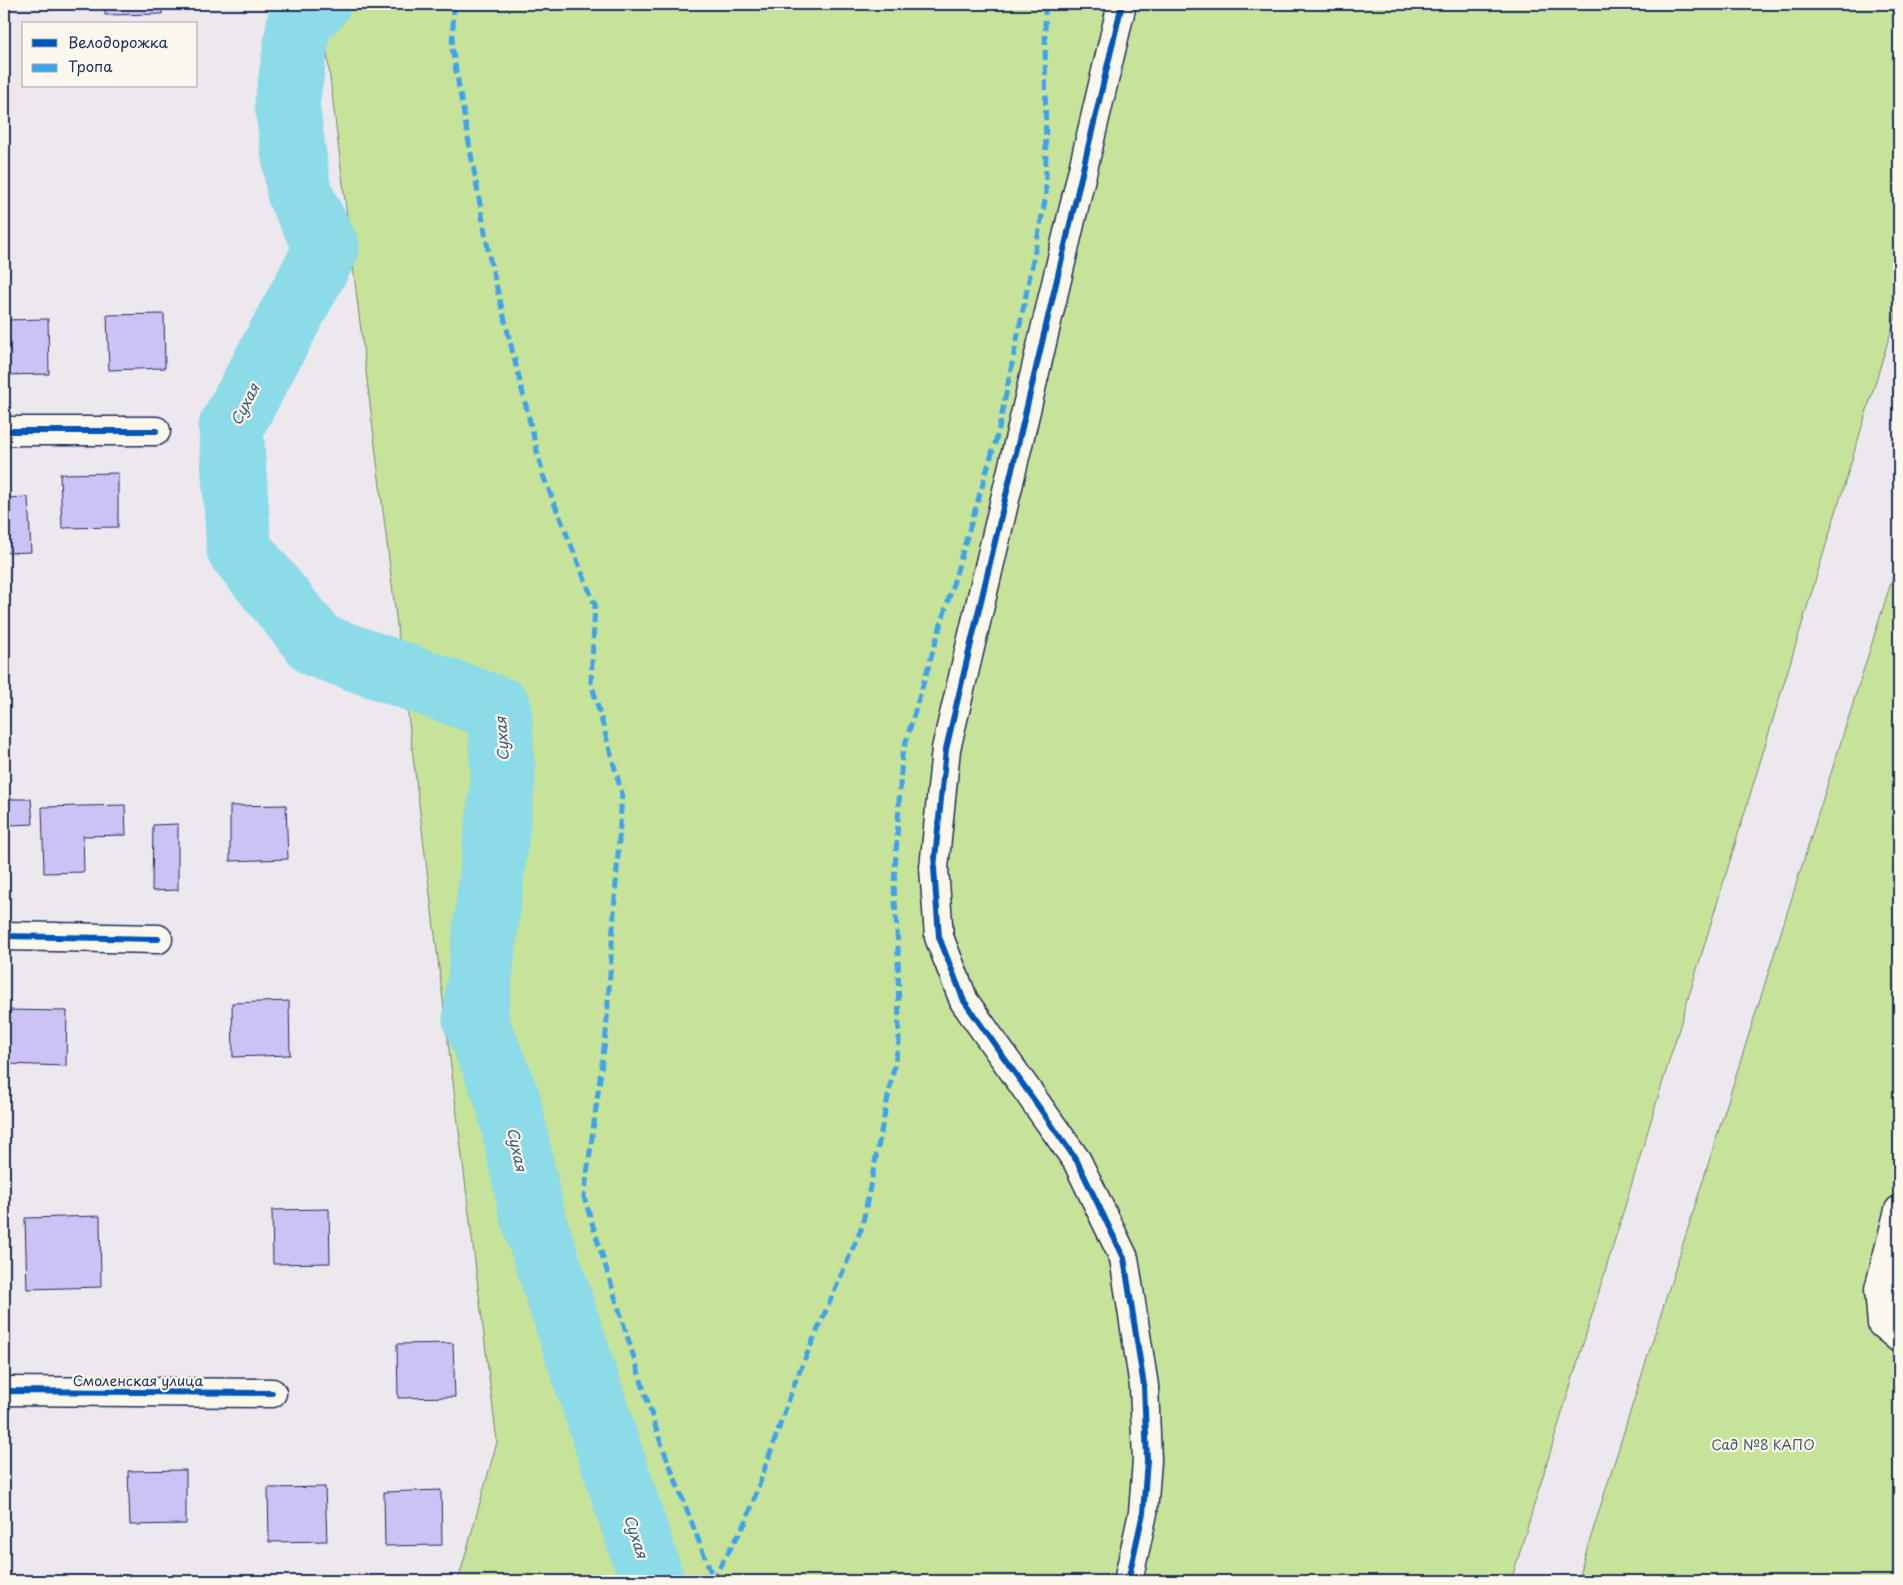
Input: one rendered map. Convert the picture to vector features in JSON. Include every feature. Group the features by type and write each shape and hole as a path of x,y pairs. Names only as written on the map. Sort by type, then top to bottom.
{"street":[{"path":"1122,4 946,749 934,868 939,937 964,1001 1077,1161 1124,1258 1144,1386 1147,1460 1143,1513 1128,1581"},
{"path":"4,431 156,431"},
{"path":"4,936 158,939"},
{"path":"1899,1210 1879,1289 1882,1324 1899,1338"},
{"name":"Смоленская улица","path":"4,1391 272,1393"}],"green space":[{"path":"321,4 1899,4 1899,305 1511,1581 458,1581 497,1442"},
{"name":"Сад №8 КАПО","path":"1899,557 1899,1581 1577,1581"}],"building":[{"path":"105,4 162,4 162,14 105,15"},
{"path":"164,314 165,368 109,370 107,315"},
{"path":"48,319 49,374 4,375 4,320"},
{"path":"118,473 118,527 62,528 60,474"},
{"path":"28,497 31,552 4,553 4,498"},
{"path":"9,799 31,799 33,824 10,825"},
{"path":"125,805 126,835 83,836 84,872 44,873 42,807"},
{"path":"286,805 288,859 230,861 230,806"},
{"path":"178,824 178,890 152,891 153,825"},
{"path":"289,1001 290,1055 233,1057 232,1003"},
{"path":"4,1010 67,1011 66,1066 4,1064"},
{"path":"329,1209 330,1263 273,1264 272,1210"},
{"path":"100,1216 101,1287 27,1289 25,1218"},
{"path":"4,1218 7,1218 5,1288 4,1288"},
{"path":"453,1343 455,1397 398,1398 397,1344"},
{"path":"186,1470 186,1524 130,1525 128,1471"},
{"path":"325,1487 327,1541 269,1542 268,1488"},
{"path":"441,1490 442,1545 385,1546 384,1492"}],"waterway":[{"name":"Сухая","path":"318,4 300,18 287,104 299,193 327,248 231,427 239,549 317,645 499,709 503,778 475,1019 508,1100 532,1215 652,1581"}],"marked path":[{"path":"454,4 452,48 490,260 543,475 595,605 591,682 622,794 606,1033 584,1197 658,1435 713,1578"},
{"path":"713,1581 746,1522 795,1382 862,1227 899,1042 898,947 894,886 902,755 998,433 1046,196 1045,4"}],"cycle path":[{"path":"1122,4 946,749 934,868 939,937 964,1001 1077,1161 1124,1258 1144,1386 1147,1460 1143,1513 1128,1581"},
{"path":"4,431 156,431"},
{"path":"4,936 158,939"},
{"path":"4,1391 272,1393"}]}
